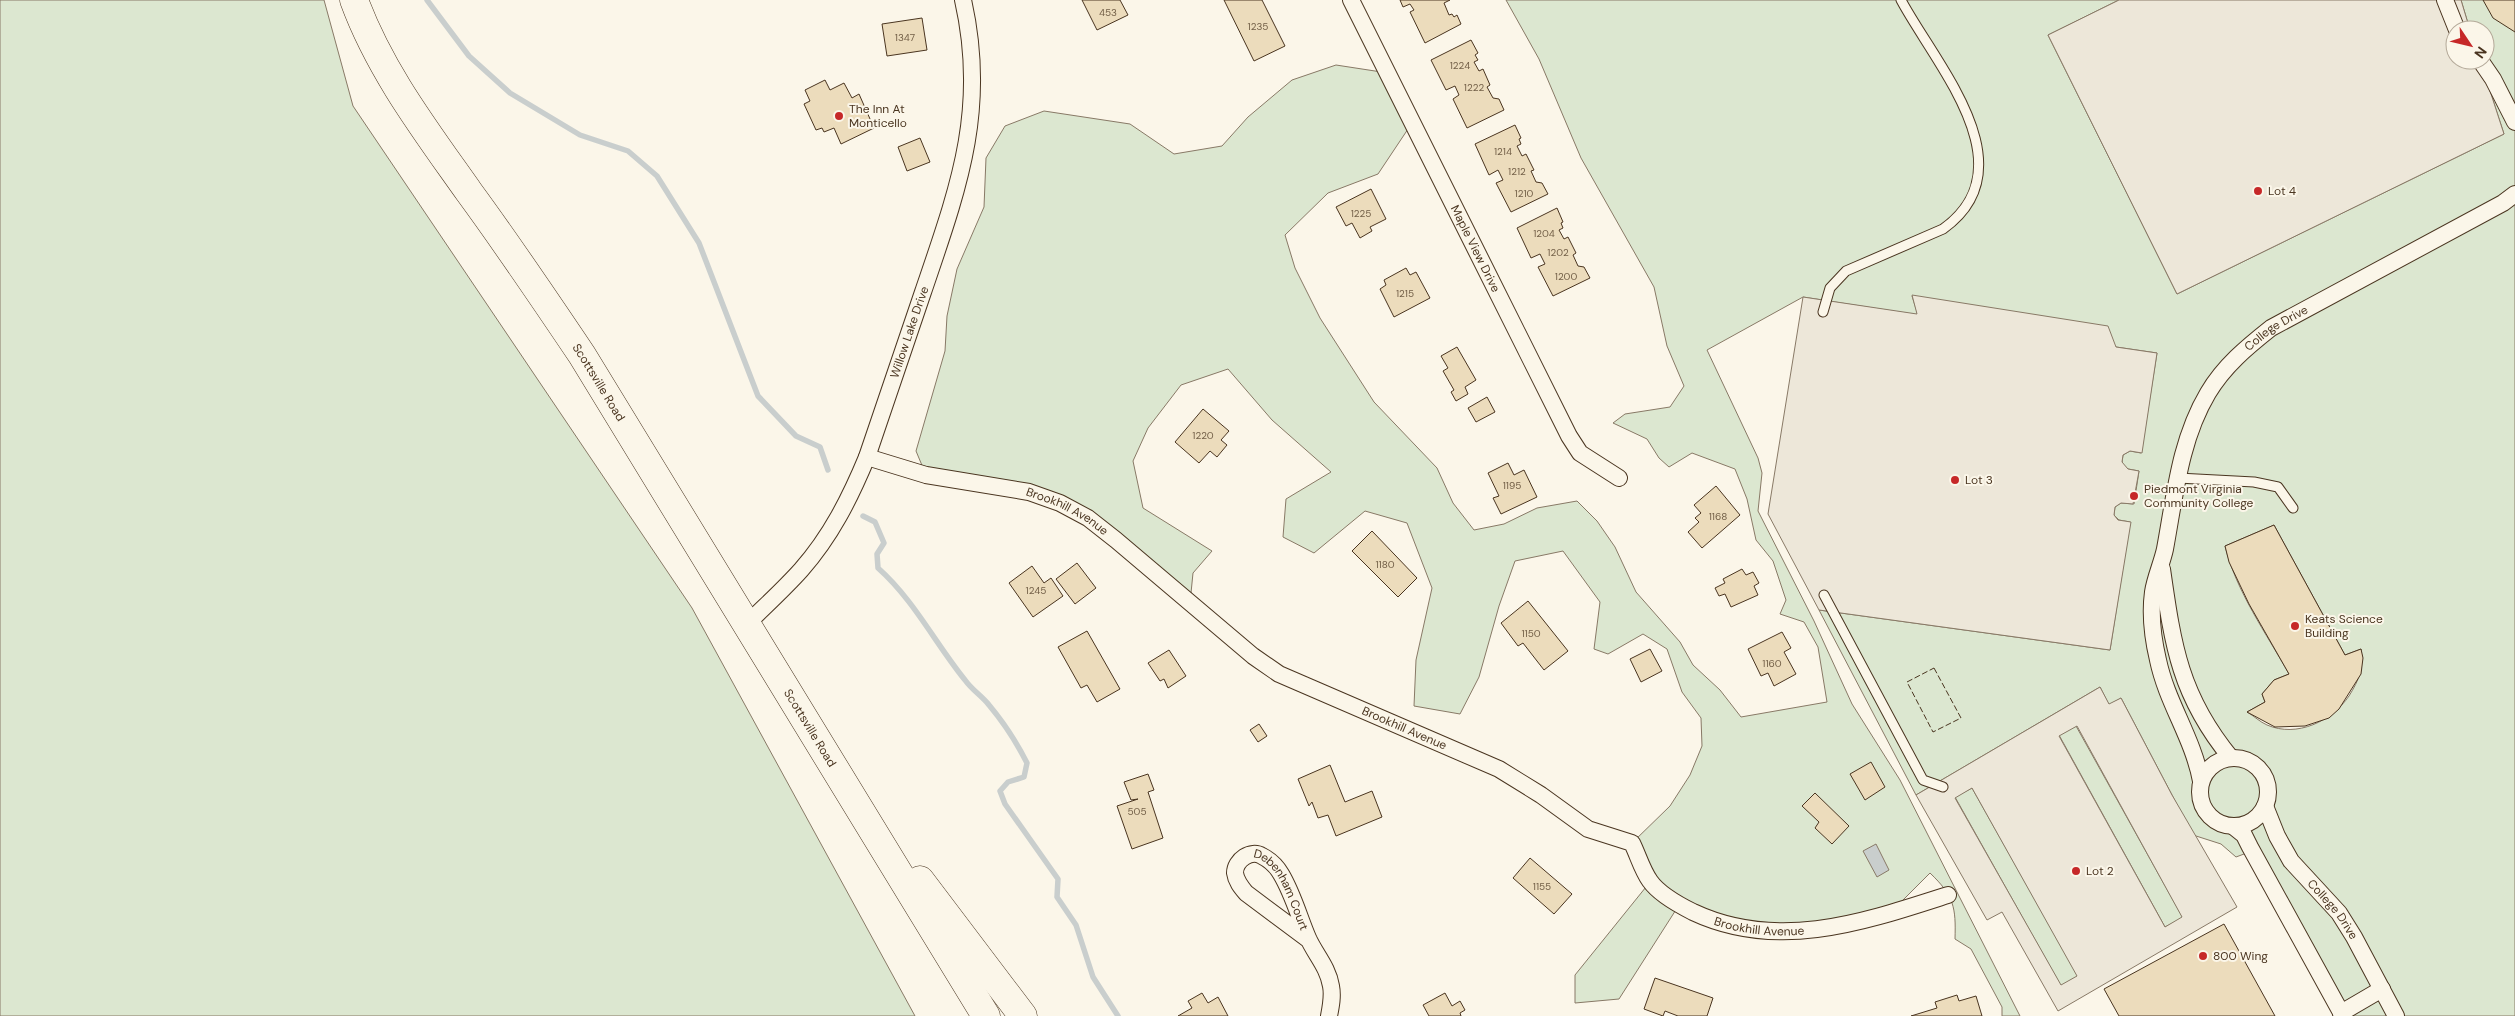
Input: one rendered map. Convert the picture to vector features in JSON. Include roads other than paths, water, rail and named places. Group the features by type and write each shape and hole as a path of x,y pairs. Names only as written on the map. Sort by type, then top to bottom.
{"highway":[{"name":"Scottsville Road","path":"354,0 383,63 405,101 530,276 577,347 746,625 838,771 908,891 986,1016"},
{"name":"Scottsville Road","path":"838,771 1023,1016"}],"street":[{"name":"Willow Lake Drive","path":"746,625 800,571 820,547 852,494 867,457 948,219 965,159 971,118 973,85 970,37 963,0"},
{"name":"Maple View Drive","path":"1351,0 1569,436 1580,453 1619,478"},
{"path":"2445,0 2453,20"},
{"path":"2487,70 2494,79 2515,122"},
{"name":"College Drive","path":"2342,1014 2244,836 2234,827 2219,823 2208,814 2200,799 2201,781 2192,748 2173,707 2158,660 2152,622 2153,591 2162,564 2184,446 2192,423 2208,392 2242,350 2271,328 2503,203 2515,194"},
{"name":"Brookhill Avenue","path":"867,457 926,475 1029,492 1060,503 1088,518 1253,656 1280,674 1308,688 1390,720 1499,769 1541,794 1588,829 1632,844 1650,882 1679,905 1708,919 1757,932 1788,933 1837,926 1889,914 1948,895"},
{"name":"College Drive","path":"2162,564 2175,652 2183,678 2206,727 2231,758 2250,762 2264,777 2268,791 2265,806 2277,836 2291,860 2338,913 2354,937 2396,1016"},
{"path":"2201,781 2216,763 2231,758"},
{"path":"2234,827 2249,823 2261,813 2265,806"},
{"name":"Debenham Court","path":"1309,940 1246,893 1238,884 1235,872 1238,863 1245,856 1254,853 1260,854 1272,863 1281,874 1309,940 1328,972 1332,987 1328,1016"},
{"path":"2342,1014 2382,989"}],"lane":[{"path":"1823,312 1830,288 1846,271 1943,229 1957,219 1968,206 1976,188 1978,167 1976,142 1968,114 1957,90 1917,30 1901,0"},
{"path":"2178,478 2254,482 2278,487 2293,508"},
{"path":"1824,595 1923,780 1943,787"}],"waterway":[{"path":"427,0 469,56 510,93 580,135 628,151 657,176 699,243 758,396 796,436 820,447 828,470"},
{"path":"863,516 875,522 884,543 877,554 878,568 903,594 968,684 995,712 1010,733 1027,763 1024,777 1008,782 1000,791 1005,804 1058,879 1057,897 1076,925 1093,977 1118,1016"}],"place":[{"name":"The Inn At Monticello","path":"839,116"},
{"name":"Lot 4","path":"2258,191"},
{"name":"Lot 3","path":"1955,480"},
{"name":"Piedmont Virginia Community College","path":"2134,496"},
{"name":"Keats Science Building","path":"2295,626"},
{"name":"Lot 2","path":"2076,871"},
{"name":"800 Wing","path":"2203,956"}]}
